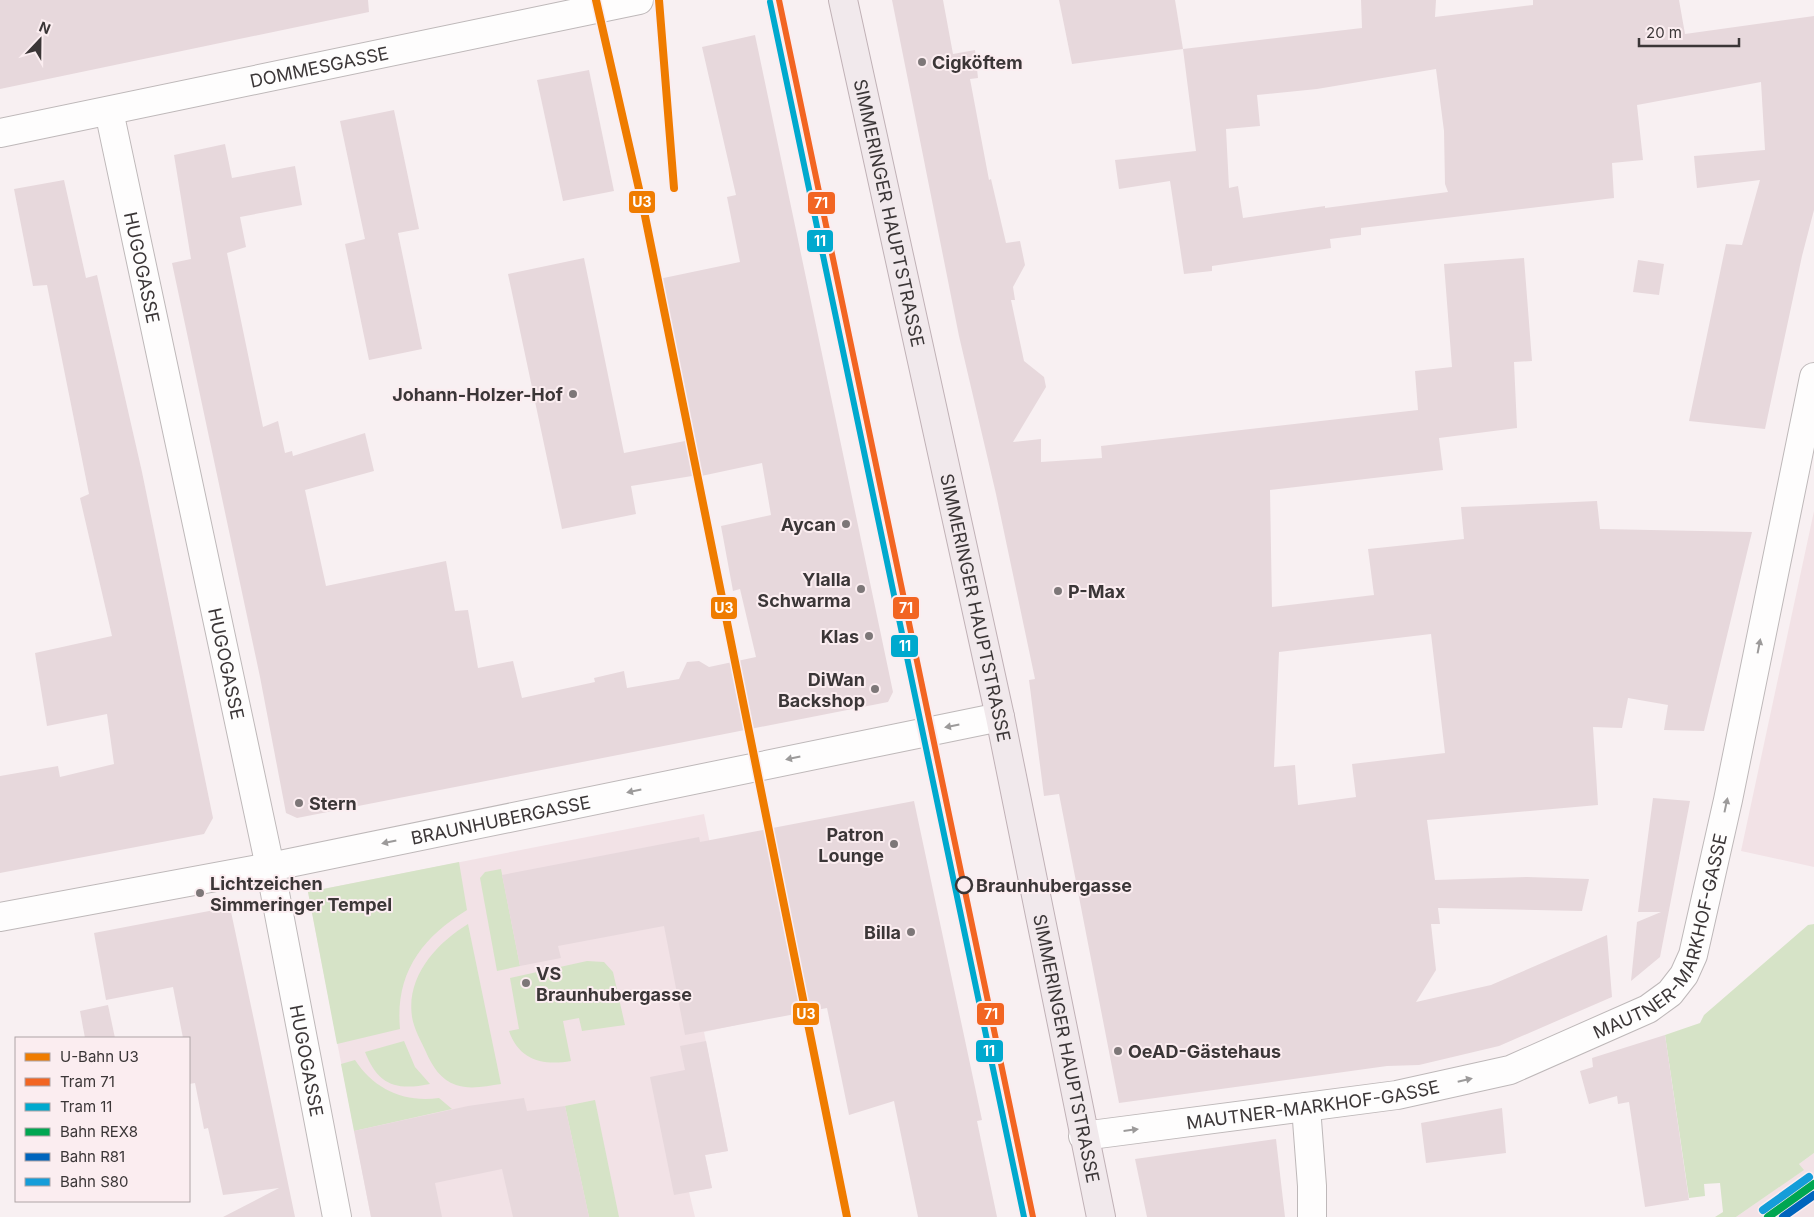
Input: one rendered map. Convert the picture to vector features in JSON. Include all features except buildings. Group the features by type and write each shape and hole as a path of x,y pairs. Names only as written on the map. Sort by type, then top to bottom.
{"main road":[{"name":"SIMMERINGER HAUPTSTRASSE","path":"843,0 1000,716 1083,1136 1101,1217"}],"street":[{"name":"DOMMESGASSE","path":"0,133 638,0"},
{"name":"HUGOGASSE","path":"109,111 270,867 337,1217"},
{"name":"MAUTNER-MARKHOF-GASSE","path":"1083,1136 1397,1096 1510,1070 1648,1009 1670,993 1684,975 1693,955 1728,800 1814,377"},
{"name":"BRAUNHUBERGASSE","path":"0,917 270,867 1000,716"},
{"path":"1306,1107 1312,1186 1312,1217"}],"shaded area":[{"path":"1814,511 1814,867 1741,851"},
{"name":"VS Braunhubergasse","path":"704,814 729,939 736,1025 704,1032 728,1151 705,1155 712,1188 689,1192 695,1217 371,1217 308,892"},
{"path":"1814,1153 1814,1217 1736,1217 1803,1170 1799,1164"}],"green space":[{"path":"459,862 467,910 436,933 414,959 402,991 400,1029 337,1044 308,892"},
{"path":"501,869 520,966 497,971 480,878 485,872"},
{"path":"468,924 501,1084 484,1087 456,1085 441,1076 428,1057 412,1017 411,1002 414,988 426,962 445,941"},
{"path":"1814,924 1814,1153 1799,1164 1804,1170 1736,1217 1715,1217 1723,1212 1720,1183 1704,1184 1705,1196 1689,1198 1665,1035 1700,1023 1704,1015 1808,925"},
{"path":"587,961 604,962 613,972 625,1025 582,1031 579,1018 563,1021 571,1061 542,1061 526,1055 513,1041 509,1031 519,1029 510,978"},
{"path":"404,1041 415,1067 430,1084 407,1087 390,1083 376,1072 365,1052"},
{"path":"355,1060 371,1079 391,1092 414,1098 439,1098 452,1109 354,1131 341,1064"},
{"path":"595,1100 619,1217 589,1217 565,1106"}],"metro line":[{"name":"U3","path":"596,0 644,211 847,1217"},
{"name":"U3","path":"659,0 674,188"}],"tram line":[{"name":"71","path":"779,0 1033,1217"},
{"name":"11","path":"770,2 1024,1217"}],"rail line":[{"name":"S80","path":"1763,1210 1809,1177"},
{"name":"REX8","path":"1768,1217 1814,1184"},
{"name":"R81","path":"1783,1217 1814,1195"}],"place":[{"name":"Cigköftem","path":"922,62"},
{"name":"Johann-Holzer-Hof","path":"573,394"},
{"name":"Aycan","path":"846,524"},
{"name":"Ylalla Schwarma","path":"861,589"},
{"name":"P-Max","path":"1058,591"},
{"name":"Klas","path":"869,636"},
{"name":"DiWan Backshop","path":"875,689"},
{"name":"Stern","path":"299,803"},
{"name":"Patron Lounge","path":"894,844"},
{"name":"Braunhubergasse","path":"964,885"},
{"name":"Lichtzeichen Simmeringer Tempel","path":"200,893"},
{"name":"Billa","path":"911,932"},
{"name":"VS Braunhubergasse","path":"526,983"},
{"name":"OeAD-Gästehaus","path":"1118,1051"}]}
